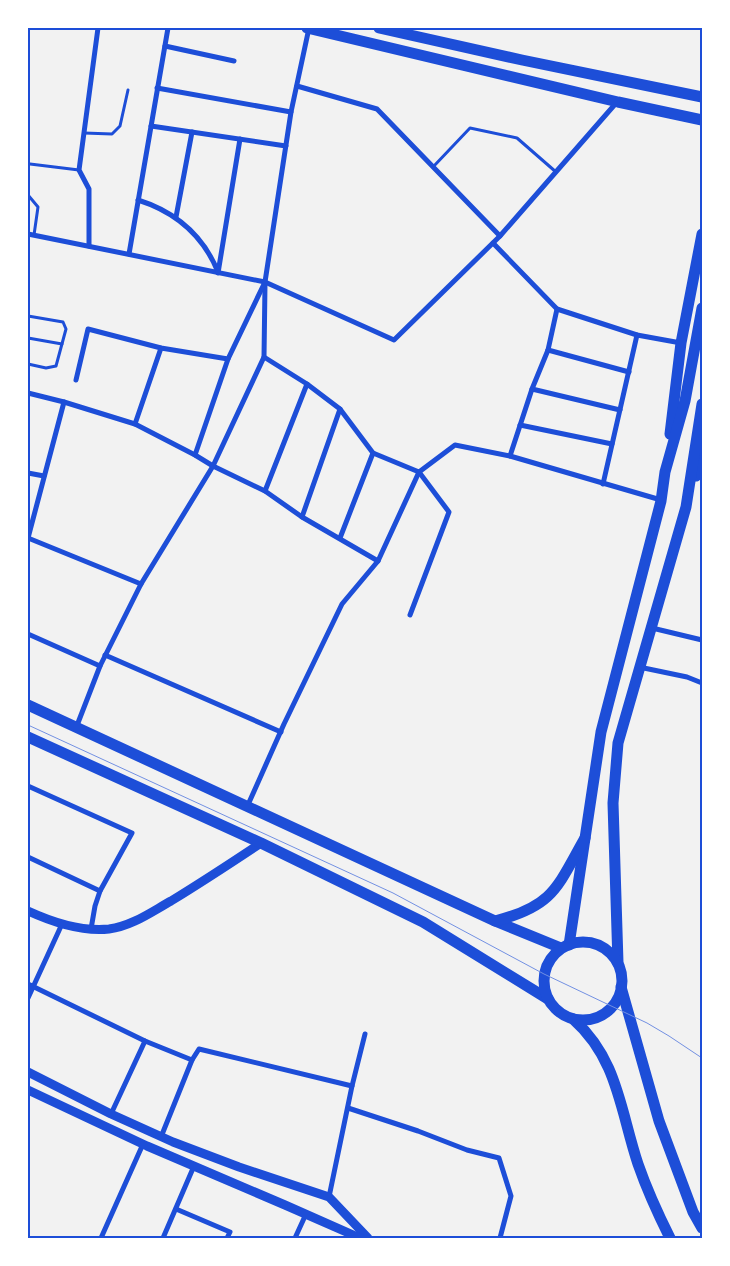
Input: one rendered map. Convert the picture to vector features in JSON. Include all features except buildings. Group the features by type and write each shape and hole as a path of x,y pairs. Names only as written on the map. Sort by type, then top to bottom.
{"main road":[{"path":"308,28 618,102 702,120"},
{"path":"379,28 702,97"},
{"path":"565,947 585,838 601,732 662,500 681,343 702,234"},
{"path":"665,472 686,401 702,308"},
{"path":"686,507 702,404"},
{"path":"573,1019 589,1020 604,1014 616,1002 621,987 622,979 618,964 613,804 618,743 702,457"},
{"path":"28,705 495,921 565,947"},
{"path":"28,737 261,843 423,922 548,999 558,1012 573,1019 589,1035 608,1064 638,1165 670,1238"},
{"path":"495,921 527,911 545,900 557,887 585,838"},
{"path":"548,999 544,983 546,968 555,954 565,947 576,943 593,944 607,951 618,964"},
{"path":"621,987 659,1121 693,1212 702,1228"}],"street":[{"path":"89,246 89,189 79,170 98,28"},
{"path":"129,254 168,28"},
{"path":"76,728 105,655 141,584 213,466 264,357 265,282 291,112 308,28"},
{"path":"165,46 234,61"},
{"path":"297,86 377,109 500,236"},
{"path":"157,88 291,112"},
{"path":"28,234 265,282 394,340 500,236 618,102"},
{"path":"151,126 286,146"},
{"path":"176,217 192,132"},
{"path":"218,273 240,139"},
{"path":"138,200 158,207 176,217 194,232 202,242 218,273"},
{"path":"493,243 557,308 637,335 681,343"},
{"path":"195,455 228,359 265,282"},
{"path":"510,456 532,390 548,350 557,308"},
{"path":"76,380 88,328 161,348 228,359"},
{"path":"603,484 637,335"},
{"path":"135,424 161,348"},
{"path":"548,350 629,372"},
{"path":"264,357 306,384 340,410 372,453 418,472 449,512 410,615"},
{"path":"265,491 306,384"},
{"path":"532,390 620,410"},
{"path":"28,393 135,424 213,466 265,491 302,517 378,561"},
{"path":"64,402 28,538 141,584"},
{"path":"302,517 340,410"},
{"path":"520,425 612,444"},
{"path":"247,807 342,604 378,561 418,472 454,445 510,456 662,500"},
{"path":"340,538 372,453"},
{"path":"28,473 44,476"},
{"path":"651,628 702,640"},
{"path":"28,634 100,666"},
{"path":"105,655 281,732"},
{"path":"639,667 687,677 702,683"},
{"path":"28,786 132,833 100,891 91,929"},
{"path":"28,911 62,924 91,929 118,927 142,918 213,876 261,843"},
{"path":"28,858 100,891"},
{"path":"28,998 30,985 62,924"},
{"path":"30,985 145,1041 192,1060"},
{"path":"329,1197 365,1034"},
{"path":"111,1114 145,1041"},
{"path":"161,1136 192,1060 199,1049 352,1086"},
{"path":"28,1072 111,1114 161,1136 240,1167 329,1197 368,1238"},
{"path":"28,1090 143,1144 360,1238"},
{"path":"348,1108 418,1131 467,1150 498,1158 512,1196 500,1238"},
{"path":"101,1238 143,1144"},
{"path":"163,1238 194,1166"},
{"path":"176,1209 230,1232 227,1238"},
{"path":"295,1238 306,1214"}],"lane":[{"path":"83,133 112,134 120,126 128,90"},
{"path":"433,167 470,128 517,138 556,172"},
{"path":"30,164 79,170"},
{"path":"28,195 38,207 34,236"},
{"path":"28,316 63,322 66,329 56,366 46,368 28,364"},
{"path":"28,338 62,344"}],"tram line":[{"path":"28,725 393,893 544,974 647,1023 702,1058"}]}
